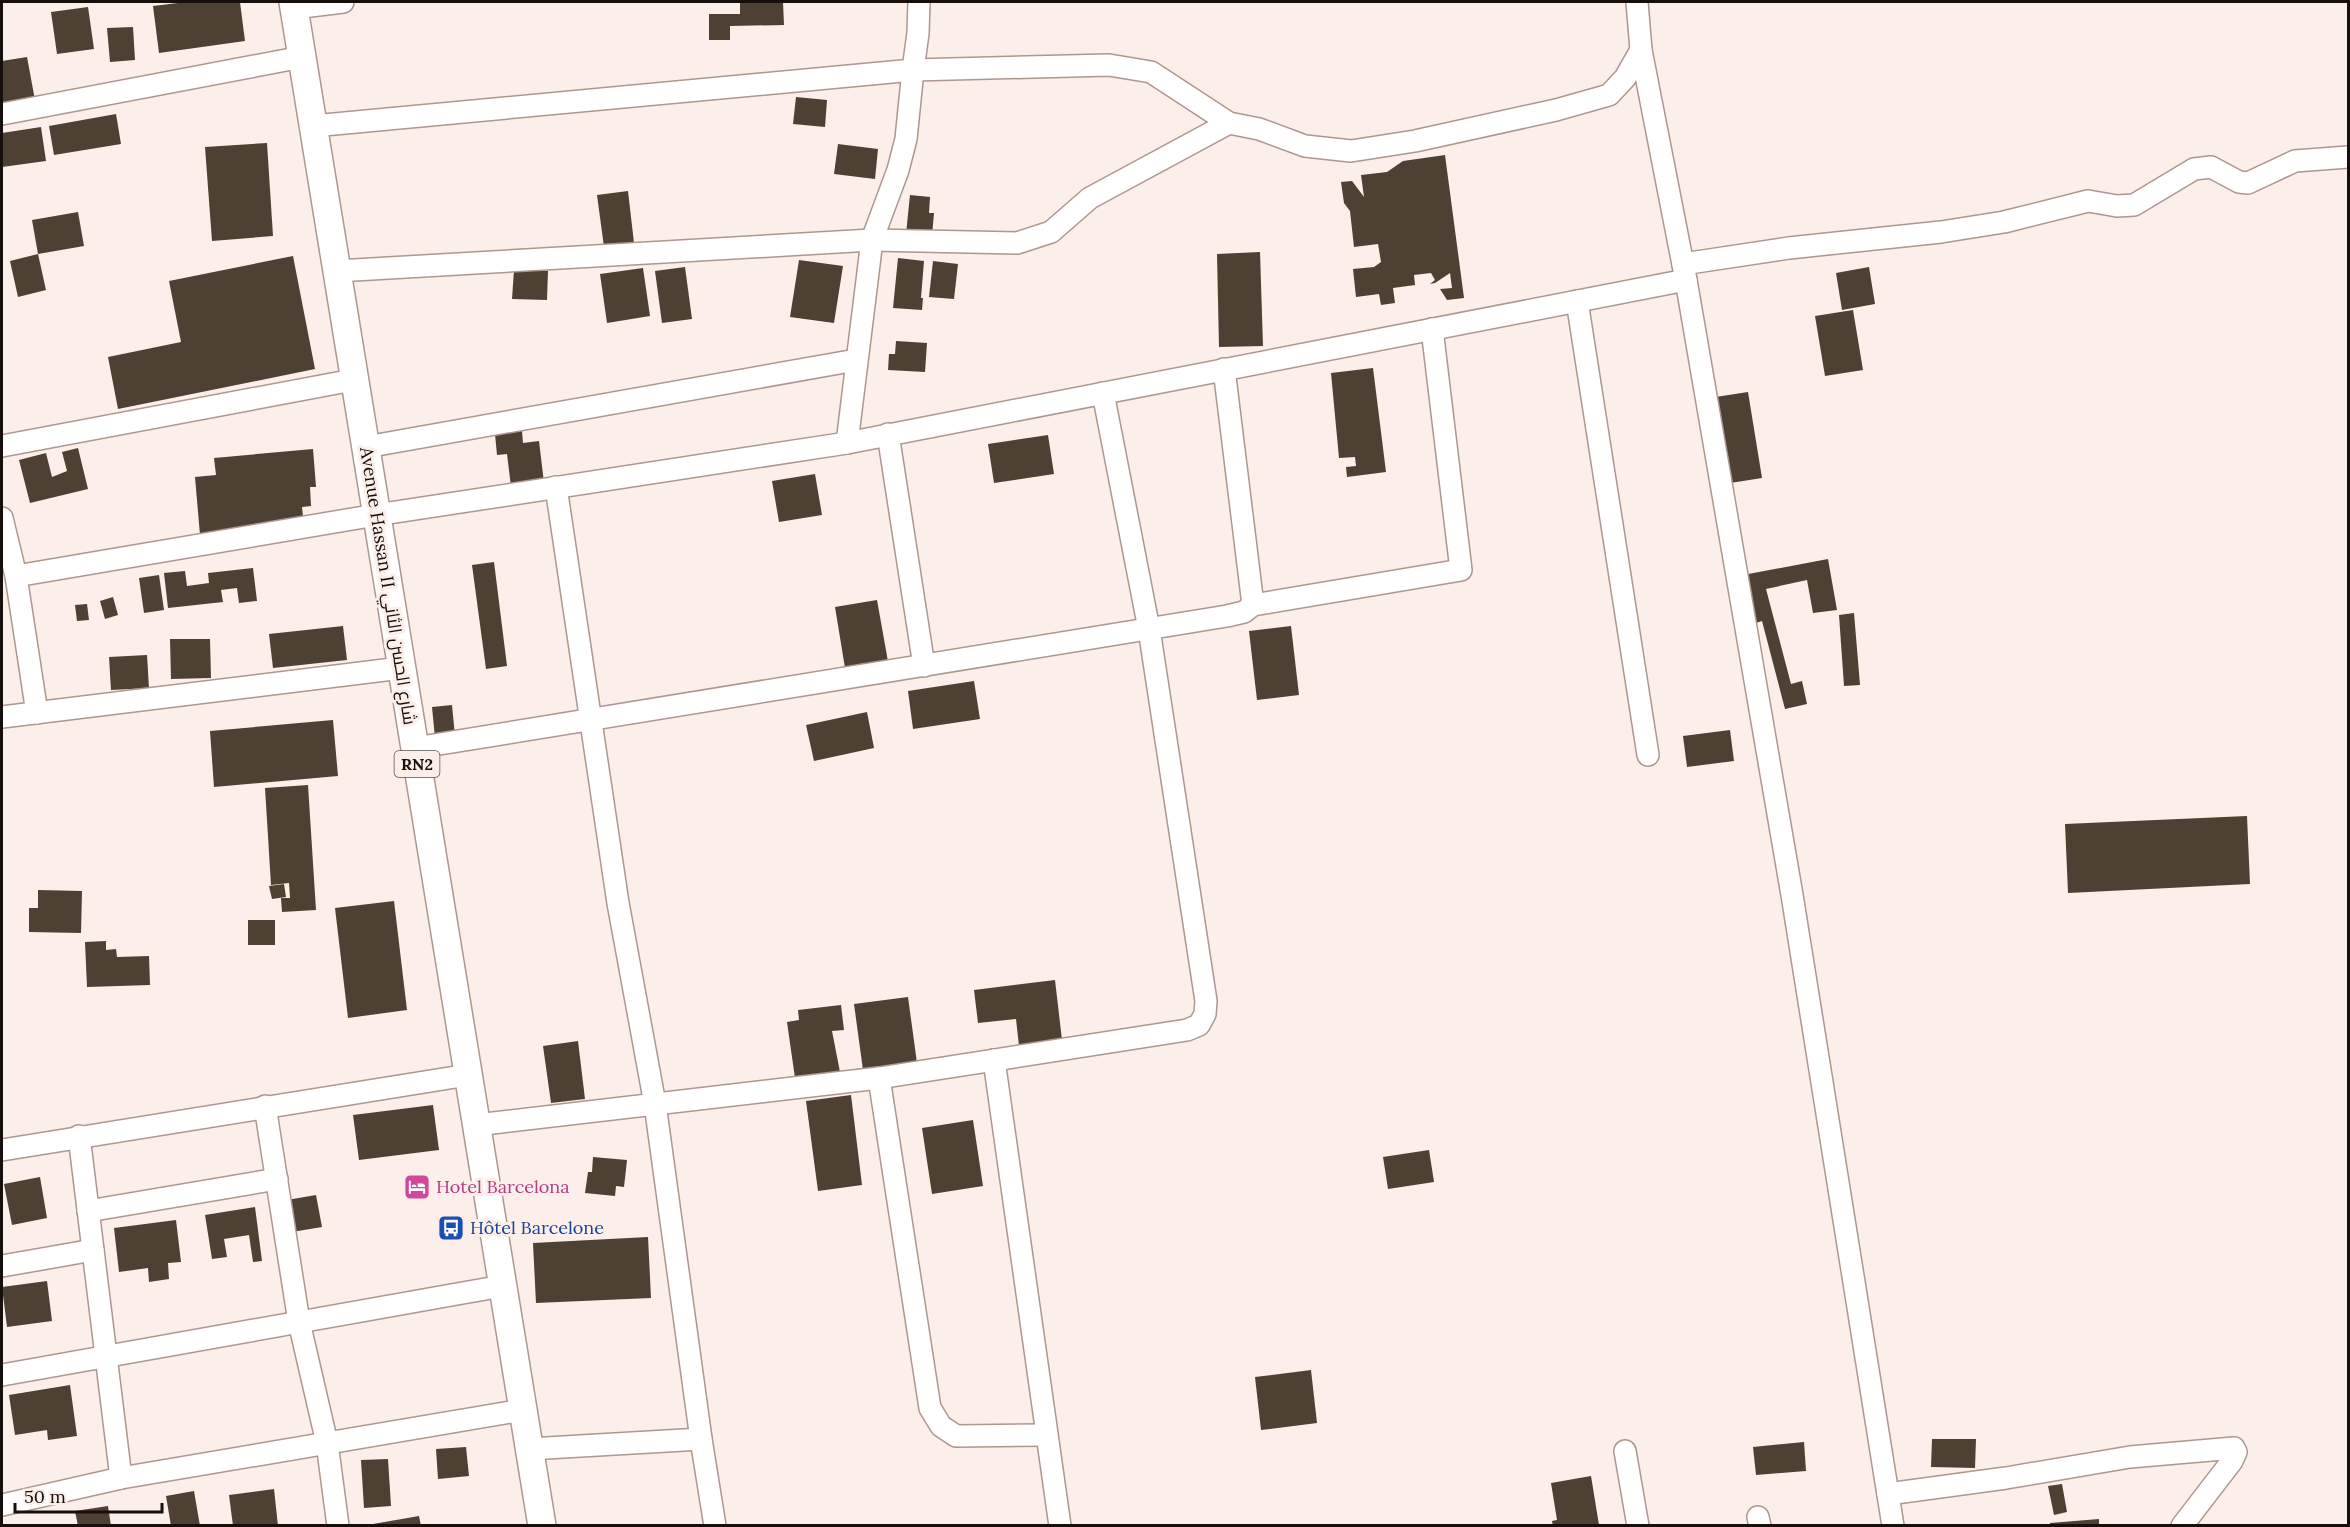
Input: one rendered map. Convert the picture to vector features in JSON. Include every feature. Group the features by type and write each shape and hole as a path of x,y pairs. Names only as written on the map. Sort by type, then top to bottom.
{"main road":[{"name":"Avenue Hassan II شارع الحسن الثاني","path":"294,5 353,380 366,447 542,1526"}],"street":[{"path":"294,5 343,2"},
{"path":"847,442 872,240 898,170 906,139 918,33 919,2"},
{"path":"1637,2 1641,50 1684,272 1792,895 1893,1526"},
{"path":"313,126 913,70 1109,64 1151,72 1229,123 1259,129 1305,146 1351,151 1415,141 1556,110 1609,95 1625,78 1641,50"},
{"path":"2,114 302,57"},
{"path":"337,271 872,240 1017,243 1051,232 1090,198 1229,123"},
{"path":"16,576 376,515 847,442 1577,301 1684,272 1789,248 1941,232 2004,222 2088,201 2117,206 2134,205 2194,169 2211,166 2239,182 2248,183 2295,161 2349,158"},
{"path":"1577,301 1648,755"},
{"path":"415,748 1227,616 1244,612 1253,605 1461,570 1432,329"},
{"path":"366,447 856,360"},
{"path":"1224,369 1253,605"},
{"path":"2,446 353,380"},
{"path":"476,1125 879,1077 1187,1030 1199,1026 1205,1014 1206,1001 1149,629 1103,393"},
{"path":"888,434 924,666"},
{"path":"556,487 618,903 655,1104 715,1526"},
{"path":"2,518 16,576 37,713"},
{"path":"2,717 402,668"},
{"path":"994,1060 1060,1526"},
{"path":"2,1150 468,1075"},
{"path":"879,1077 930,1408 941,1426 956,1436 1047,1435"},
{"path":"265,1106 299,1322 327,1443 338,1526"},
{"path":"79,1136 121,1478"},
{"path":"88,1211 277,1179"},
{"path":"2,1266 93,1250"},
{"path":"2,1375 502,1286"},
{"path":"2,1505 121,1478 523,1410"},
{"path":"529,1449 701,1439"},
{"path":"1888,1494 2006,1478 2130,1457 2234,1448 2236,1452 2232,1461 2182,1526"},
{"path":"1625,1451 1638,1526"}],"building":[{"path":"186,2 240,2 245,41 159,53 153,6"},
{"path":"740,2 783,2 784,25 730,26 730,40 709,40 709,14 740,14"},
{"path":"88,7 94,49 57,54 51,12"},
{"path":"133,27 135,60 110,62 107,28"},
{"path":"27,57 35,100 2,106 2,61"},
{"path":"796,97 827,100 825,127 793,124"},
{"path":"116,114 121,144 54,155 49,126"},
{"path":"41,127 46,161 2,167 2,133"},
{"path":"267,143 273,236 212,241 205,147"},
{"path":"838,144 878,149 875,179 834,174"},
{"path":"1445,155 1464,298 1447,300 1440,289 1452,288 1450,273 1430,284 1435,280 1431,273 1414,275 1415,285 1393,288 1395,303 1381,305 1379,294 1356,297 1353,269 1374,267 1381,262 1378,244 1354,247 1350,211 1344,203 1341,182 1352,181 1364,197 1361,175 1387,172 1403,161"},
{"path":"628,191 634,243 604,247 597,195"},
{"path":"910,195 930,197 929,213 934,213 932,236 906,234"},
{"path":"78,212 84,246 38,254 32,220"},
{"path":"1260,252 1263,346 1219,347 1217,254"},
{"path":"38,254 46,290 18,297 10,261"},
{"path":"293,256 315,369 118,409 108,357 181,342 169,281"},
{"path":"898,258 924,261 922,310 893,308"},
{"path":"799,260 843,266 834,323 790,317"},
{"path":"933,261 958,264 954,299 929,297"},
{"path":"685,267 692,319 662,323 655,271"},
{"path":"1869,267 1875,304 1842,310 1836,273"},
{"path":"643,268 650,316 607,323 600,274"},
{"path":"514,270 548,271 547,300 512,299"},
{"path":"1853,310 1863,370 1825,376 1815,316"},
{"path":"896,341 927,343 925,372 888,370 889,354 895,354"},
{"path":"1373,368 1386,472 1347,477 1346,467 1356,466 1355,457 1339,458 1331,373"},
{"path":"1748,392 1762,478 1724,484 1709,398"},
{"path":"522,431 523,443 539,441 544,483 511,487 507,454 497,455 495,434"},
{"path":"1048,435 1054,474 994,483 988,444"},
{"path":"78,448 88,489 30,503 19,460 46,453 52,477 67,471 62,452"},
{"path":"313,449 316,487 310,487 311,506 302,507 304,526 200,535 195,477 216,475 214,458"},
{"path":"815,474 822,515 779,522 772,481"},
{"path":"1828,559 1837,610 1813,613 1807,580 1766,589 1791,684 1802,681 1807,704 1785,709 1762,621 1756,623 1743,575"},
{"path":"494,562 507,666 486,669 472,565"},
{"path":"253,568 257,601 239,603 237,588 221,590 223,602 168,608 164,573 185,571 187,586 209,583 208,573"},
{"path":"159,575 164,610 144,613 139,578"},
{"path":"113,597 118,615 105,619 100,601"},
{"path":"877,600 889,667 846,674 835,607"},
{"path":"87,604 89,620 77,621 75,605"},
{"path":"1854,613 1860,685 1844,686 1839,615"},
{"path":"343,626 347,660 273,668 269,634"},
{"path":"1291,626 1299,695 1257,700 1249,631"},
{"path":"170,639 210,639 211,678 171,679"},
{"path":"147,655 149,688 111,690 109,657"},
{"path":"974,681 980,719 913,729 908,691"},
{"path":"452,705 455,736 435,738 432,707"},
{"path":"867,712 874,748 814,761 806,725"},
{"path":"333,720 338,776 214,787 210,731"},
{"path":"1730,730 1734,761 1687,767 1683,736"},
{"path":"308,785 316,910 282,912 281,898 290,898 289,883 271,885 265,788"},
{"path":"2247,816 2250,884 2068,893 2065,824"},
{"path":"284,884 286,897 272,899 269,886"},
{"path":"38,890 82,891 81,933 29,932 29,908 38,908"},
{"path":"394,901 407,1010 348,1018 335,908"},
{"path":"248,920 275,920 275,945 248,945"},
{"path":"106,941 106,950 116,949 117,957 149,956 150,985 87,987 85,942"},
{"path":"1055,980 1062,1040 1019,1046 1016,1019 978,1023 974,990"},
{"path":"908,997 917,1063 863,1070 854,1004"},
{"path":"841,1005 844,1030 832,1031 840,1072 795,1078 787,1022 799,1020 798,1010"},
{"path":"578,1041 585,1099 551,1103 543,1046"},
{"path":"851,1095 862,1185 818,1191 806,1101"},
{"path":"433,1105 439,1150 359,1160 353,1115"},
{"path":"973,1120 983,1186 932,1194 922,1128"},
{"path":"1429,1150 1434,1182 1388,1189 1383,1157"},
{"path":"593,1157 627,1160 624,1187 616,1186 615,1196 585,1193 588,1172 592,1172"},
{"path":"40,1177 47,1218 12,1225 4,1184"},
{"path":"316,1195 322,1227 292,1232 287,1200"},
{"path":"255,1207 262,1261 253,1262 249,1235 224,1239 227,1257 212,1259 205,1215"},
{"path":"176,1220 181,1262 168,1263 169,1279 149,1282 148,1268 119,1272 114,1228"},
{"path":"648,1237 651,1298 536,1303 533,1243"},
{"path":"47,1281 52,1321 7,1327 2,1287"},
{"path":"1311,1370 1317,1423 1261,1430 1255,1377"},
{"path":"70,1385 77,1436 48,1440 47,1430 15,1435 9,1395"},
{"path":"1932,1439 1976,1439 1975,1468 1931,1467"},
{"path":"1804,1442 1806,1471 1756,1475 1753,1447"},
{"path":"466,1447 469,1476 438,1479 436,1449"},
{"path":"388,1459 391,1506 364,1508 361,1460"},
{"path":"1591,1476 1599,1525 1553,1526 1552,1521 1557,1520 1551,1483"},
{"path":"2062,1484 2067,1512 2054,1515 2048,1486"},
{"path":"274,1489 278,1526 233,1526 229,1495"},
{"path":"194,1491 200,1526 171,1526 166,1496"},
{"path":"108,1506 111,1526 78,1526 75,1511"},
{"path":"419,1516 421,1526 373,1526 373,1524"},
{"path":"2099,1519 2099,1526 2050,1526 2050,1523"}],"place":[{"name":"Hotel Barcelona","path":"417,1187"},
{"name":"Hôtel Barcelone","path":"451,1228"}]}
